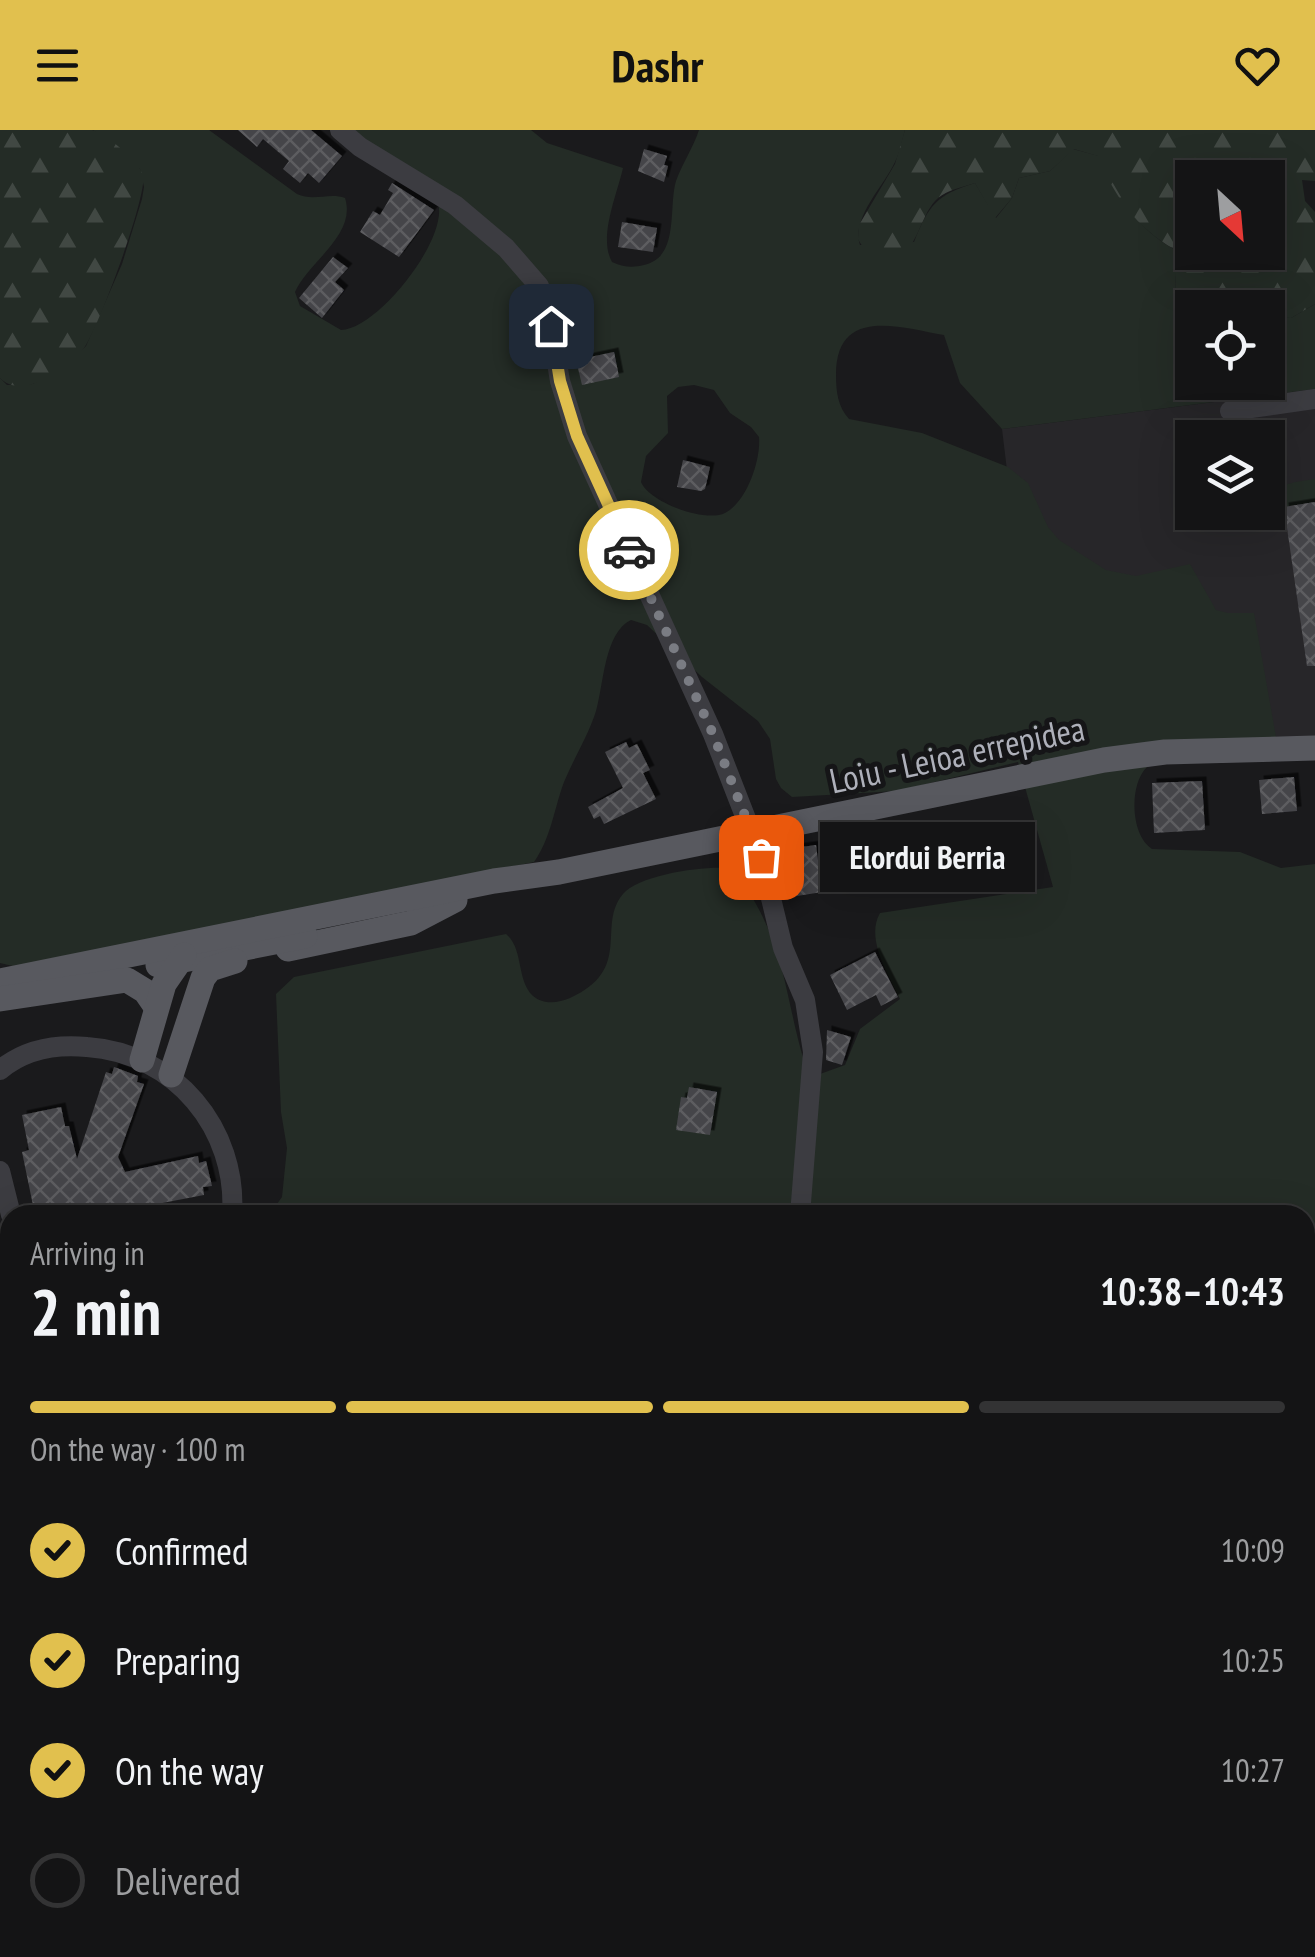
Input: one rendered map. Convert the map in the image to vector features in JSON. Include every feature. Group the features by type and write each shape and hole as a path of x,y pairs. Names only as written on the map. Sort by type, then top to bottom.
{"main road":[{"name":"Loiu - Leioa errepidea","path":"0,990 260,946 559,872 1104,760 1166,752 1315,748"},
{"name":"Loiu - Leioa errepidea","path":"0,981 494,881 559,872"},
{"path":"170,1075 203,978 219,964 411,923 455,900"},
{"path":"142,1060 164,984 187,952 307,928 352,910"},
{"path":"0,999 128,980 146,991 163,1040 184,1037"}],"street":[{"path":"340,130 360,147 455,205 506,248 539,286 577,436 713,734 771,887 783,948 804,1000 812,1030 801,1205"},
{"path":"1230,411 1315,399"},
{"path":"0,1070 12,1060 37,1050 63,1045 98,1048 142,1060 170,1075 202,1107 218,1136 228,1160 232,1205"},
{"path":"0,1171 8,1205"}],"shaded area":[{"path":"1315,389 1315,737 1231,736 1032,677 1002,429 1229,400 1285,400 1285,393"}],"green space":[{"path":"0,130 92,130 121,149 143,175 138,208 121,262 84,348 57,373 20,386 0,378"},
{"path":"93,130 209,130 297,194 345,198 347,211 338,236 295,292 300,306 341,330 356,326 391,299 422,258 439,218 438,203 334,130 531,130 547,143 623,168 610,216 608,252 612,262 632,267 655,260 668,242 676,181 699,130 905,130 895,162 864,213 858,235 860,245 914,242 936,203 975,183 996,218 1012,198 1019,178 1050,171 1073,149 1099,156 1129,209 1150,232 1174,249 1175,400 1229,400 1002,429 960,383 944,335 890,326 858,330 847,339 839,353 838,399 849,419 922,433 1008,467 1028,483 1048,527 1059,540 1106,570 1136,576 1190,564 1216,610 1254,613 1279,754 1226,749 1147,767 1137,785 1136,821 1139,833 1152,849 1240,852 1281,868 1315,864 1315,1205 276,1205 282,1197 287,1148 281,1112 276,994 294,977 506,934 512,940 524,982 533,996 546,1002 561,1001 590,987 601,974 608,961 616,906 631,887 671,873 726,868 744,883 766,924 780,962 804,1061 820,1074 845,1065 860,1029 900,999 877,945 876,923 880,913 1053,887 1018,762 897,791 792,797 776,779 770,739 758,721 702,677 647,625 631,620 610,647 593,720 534,862 39,963 0,963 0,378 7,385 33,384 71,361 86,346 122,264 144,187 140,169","holes":["694,385 714,390 730,413 759,437 751,480 740,500 725,513 705,515 679,509 655,497 641,482 646,456 668,433 667,396 678,387"]},
{"path":"905,130 1315,130 1315,181 1302,180 1305,201 1315,212 1315,304 1291,318 1285,317 1285,290 1176,290 1174,249 1128,209 1098,156 1074,149 1050,171 1019,178 1012,198 995,218 975,183 946,193 931,206 910,246 894,258 868,252 858,239 859,225 895,164"},
{"path":"1315,304 1315,389 1285,393 1285,317"},
{"path":"1315,479 1315,502 1285,507 1285,485"}],"building":[{"path":"238,130 311,130 342,156 319,183 308,173 300,183 283,169 289,161 263,139 257,147"},
{"path":"644,149 667,156 664,182 638,171"},
{"path":"392,183 434,210 399,257 360,232 373,211 380,215 393,193 388,190"},
{"path":"622,222 657,228 653,252 618,247"},
{"path":"333,257 348,268 335,282 344,290 322,318 299,298"},
{"path":"614,352 619,377 582,385 576,360"},
{"path":"683,460 710,467 705,489 677,487"},
{"path":"1315,502 1315,666 1307,666 1285,507"},
{"path":"626,742 629,748 637,744 650,770 643,773 656,799 604,824 600,816 594,819 588,807 623,788 605,752"},
{"path":"1294,777 1297,811 1262,814 1259,780"},
{"path":"1202,781 1205,830 1154,833 1152,783"},
{"path":"816,845 822,892 785,898 773,851"},
{"path":"875,952 898,997 881,1006 876,995 847,1010 830,975"},
{"path":"827,1030 851,1037 842,1065 826,1060"},
{"path":"114,1067 138,1076 137,1082 144,1084 118,1157 125,1172 198,1156 199,1163 206,1161 212,1186 203,1187 204,1195 152,1205 33,1205 22,1152 29,1150 22,1115 61,1107 77,1159 106,1072 112,1074"},
{"path":"689,1087 717,1092 710,1135 676,1130 681,1097 687,1098"}],"way so far":[{"path":"629,550 713,734 761,857"}],"place":[{"name":"Elordui Berria","path":"761,857"}],"route":[{"path":"551,326 560,381 577,436 629,550"}]}
